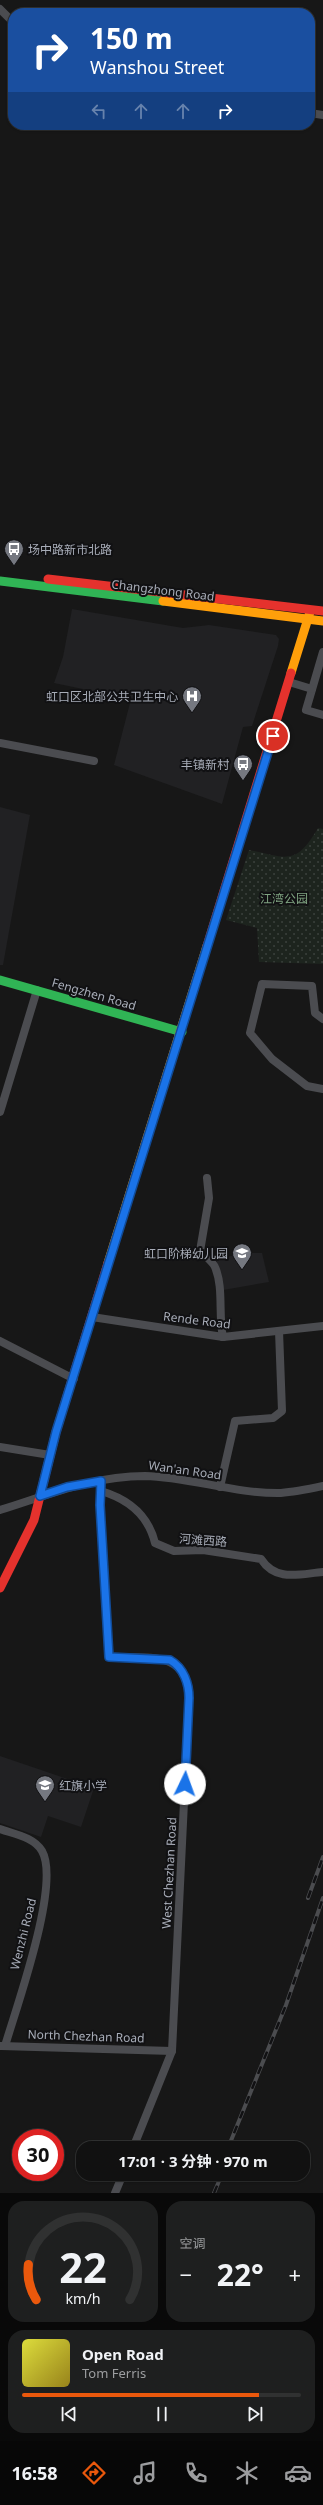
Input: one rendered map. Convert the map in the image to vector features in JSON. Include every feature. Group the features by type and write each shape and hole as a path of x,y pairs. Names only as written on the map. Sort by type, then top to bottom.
{"street":[{"path":"0,10 8,17"},
{"name":"Changzhong Road","path":"0,573 310,614 323,621"},
{"name":"Changzhong Road","path":"0,581 310,614 323,611"},
{"path":"0,1588 34,1520 50,1455 92,1317 182,1032 310,614"},
{"path":"323,652 306,710 323,715"},
{"path":"289,682 312,688"},
{"path":"0,743 94,761"},
{"name":"Fengzhen Road","path":"0,980 182,1032"},
{"path":"323,1019 315,1013 312,986 262,984 250,1033 272,1058 307,1086 323,1089"},
{"path":"0,1112 37,990"},
{"path":"208,1178 209,1198 200,1251 215,1267 219,1295 219,1320 223,1336"},
{"name":"Rende Road","path":"92,1317 223,1336 323,1326"},
{"path":"220,1487 235,1421 272,1418 282,1411 279,1331"},
{"path":"0,1341 74,1378"},
{"path":"0,1447 50,1455"},
{"name":"Wan'an Road","path":"0,1510 67,1487 145,1476 167,1478 220,1487 281,1493 323,1486"},
{"path":"101,1481 101,1491"},
{"name":"河滩西路","path":"101,1491 118,1496 136,1508 152,1530 156,1543 174,1551 203,1550 261,1559 267,1569 283,1575 323,1572"},
{"name":"West Chezhan Road","path":"101,1491 109,1657 170,1660 180,1668 189,1691 172,2051 136,2141"},
{"name":"Wenzhi Road","path":"0,1829 32,1840 42,1851 48,1871 42,1916 2,2046"},
{"name":"North Chezhan Road","path":"2,2046 172,2051"},
{"path":"115,2193 119,2181"}],"shaded area":[{"name":"虹口区北部公共卫生中心","path":"72,609 183,628 209,625 276,635 279,639 278,646 252,726 243,727 222,804 114,765 131,699 54,683 63,657"},
{"path":"0,807 30,815 3,965 0,965"},
{"name":"虹口阶梯幼儿园","path":"247,1253 262,1253 269,1282 223,1290 216,1259"},
{"name":"红旗小学","path":"0,1756 94,1788 81,1827 48,1816 41,1837 0,1823"}],"green space":[{"name":"江湾公园","path":"318,828 323,829 323,964 259,962 257,928 226,920 249,850 282,857 297,854 303,849"}],"railway":[{"path":"308,1898 323,1857"},
{"path":"231,2141 286,2005 323,1898"},
{"path":"214,2193 219,2181"}],"traffic: fast":[{"path":"0,581 163,601"},
{"path":"0,980 182,1032"}],"traffic: slow":[{"path":"163,601 323,621"},
{"path":"291,673 310,612"},
{"path":"108,1263 207,946"}],"traffic: jam":[{"path":"48,579 323,611"},
{"path":"207,946 291,673"},
{"path":"0,1588 34,1520 56,1432 108,1263"}],"place":[{"name":"场中路新市北路","path":"14,566"},
{"name":"虹口区北部公共卫生中心","path":"192,713"},
{"name":"丰镇新村","path":"243,781"},
{"name":"虹口阶梯幼儿园","path":"242,1270"},
{"name":"红旗小学","path":"45,1802"}],"route":[{"path":"185,1784 189,1691 183,1673 180,1668 170,1660 109,1657 100,1505 101,1481 78,1484 40,1496 42,1481 56,1432 273,736"}]}
